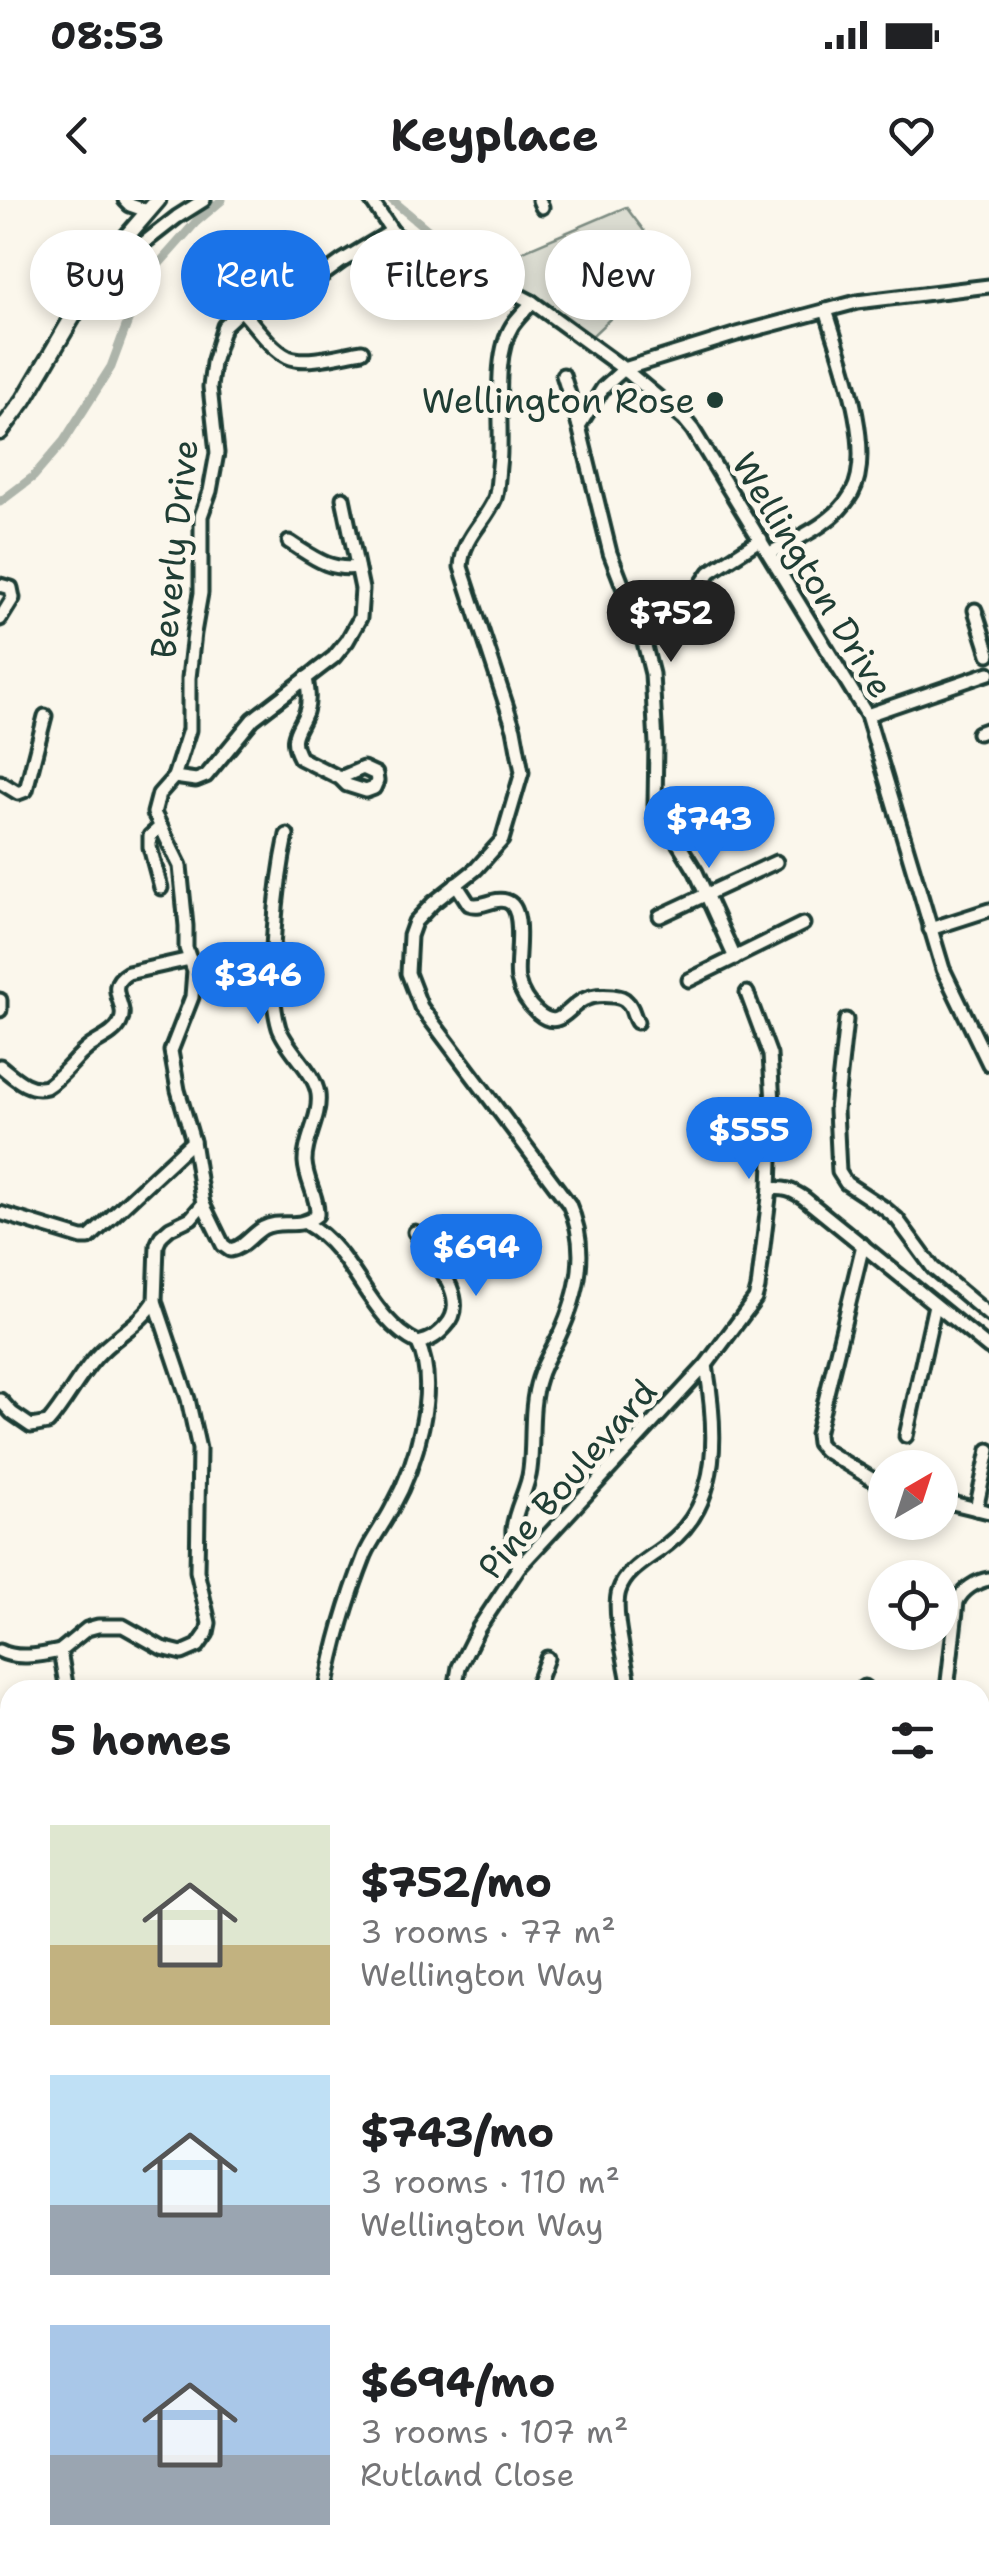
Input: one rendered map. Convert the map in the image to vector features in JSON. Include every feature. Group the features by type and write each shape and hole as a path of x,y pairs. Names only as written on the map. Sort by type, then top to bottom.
{"main road":[{"path":"132,230 153,205"},
{"path":"0,432 24,400 71,320"}],"street":[{"path":"125,200 130,205 153,205"},
{"path":"161,230 204,200"},
{"name":"Wellington Drive","path":"371,200 391,230"},
{"path":"579,426 602,388 624,370 857,302 989,286"},
{"name":"Wellington Drive","path":"525,298 684,418 770,553 867,715 943,969 989,1064"},
{"path":"519,1567 513,1529 531,1466 531,1423 539,1378 565,1323 577,1285 581,1238 569,1204 421,1007 408,973 410,936 416,922 502,840 522,772 514,729 460,567 470,534 495,498 502,438 500,374 506,339 532,302"},
{"path":"770,553 830,517 853,492 859,472 860,443 852,398 826,310"},
{"name":"Beverly Drive","path":"161,888 150,836 160,827 154,813 159,794 174,777 189,730 188,678 202,594 201,516 218,453 210,387 224,326 230,320"},
{"path":"250,320 289,357 310,360 362,351"},
{"path":"563,374 610,553 643,638 652,674 655,804 688,860 735,958"},
{"path":"174,777 196,780 206,776 254,718 334,657 348,641 360,618 362,589 343,498"},
{"path":"701,584 710,572 761,539"},
{"path":"288,542 341,570 357,567"},
{"path":"0,584 11,588 13,598 0,619"},
{"path":"975,610 989,654"},
{"path":"867,715 989,673"},
{"path":"306,678 307,709 295,733 295,749 300,758 340,778"},
{"path":"0,782 18,793 26,790 44,716"},
{"path":"672,834 726,809"},
{"path":"160,827 180,866 186,948 194,971 192,998 171,1051 193,1141 203,1204 223,1246 230,1250 237,1250 269,1226 307,1224 317,1215 318,1205 305,1160 318,1092 285,1042 273,988 280,866 286,835"},
{"path":"660,916 776,862"},
{"path":"456,884 473,906 500,900 514,906 519,934 517,976 529,1004 544,1018 554,1020 586,998 603,995 628,1002 637,1022"},
{"path":"930,929 989,910"},
{"path":"689,980 803,924"},
{"path":"0,1066 30,1087 46,1087 88,1047 120,1024 116,988 121,977 190,959"},
{"name":"Pine Boulevard","path":"457,1680 459,1667 478,1630 519,1567 706,1366 754,1300 770,1189 772,1102 770,1055 747,993"},
{"path":"0,1000 0,1010"},
{"path":"846,1020 836,1110 839,1172 846,1183 897,1220 933,1268 989,1315"},
{"path":"0,1213 89,1238 193,1141"},
{"path":"770,1189 792,1190 989,1348"},
{"path":"0,1651 8,1655 40,1655 60,1651 88,1629 123,1626 162,1648 182,1653 198,1646 207,1633 209,1623 197,1571 200,1450 188,1398 156,1301 157,1245 161,1236 192,1218 203,1204"},
{"path":"307,1224 334,1245 390,1324 418,1344 426,1365 418,1447 409,1475 366,1552 328,1680"},
{"path":"414,1232 448,1282 457,1307 453,1318 433,1340 418,1344"},
{"path":"863,1245 817,1434 824,1450 868,1477"},
{"path":"0,1400 12,1414 32,1426 48,1423 97,1356 141,1320 156,1301"},
{"path":"906,1436 935,1305"},
{"name":"Pine Boulevard","path":"628,1680 617,1596 627,1574 681,1534 707,1492 712,1403 706,1366"},
{"path":"958,1505 983,1511 989,1450"},
{"path":"958,1601 982,1580 989,1580"},
{"path":"948,1680 952,1650"},
{"path":"60,1651 65,1680"},
{"path":"538,1680 546,1658"}],"shaded area":[{"path":"626,207 643,230 572,230"},
{"path":"545,242 545,306 525,293 525,250"},
{"path":"564,320 609,320 590,338"}],"waterway":[{"path":"0,502 33,477 64,441 111,367 137,297 157,266 196,222 222,200"},
{"path":"392,200 428,230"}],"place":[{"name":"Wellington Rose","path":"715,400"}]}
